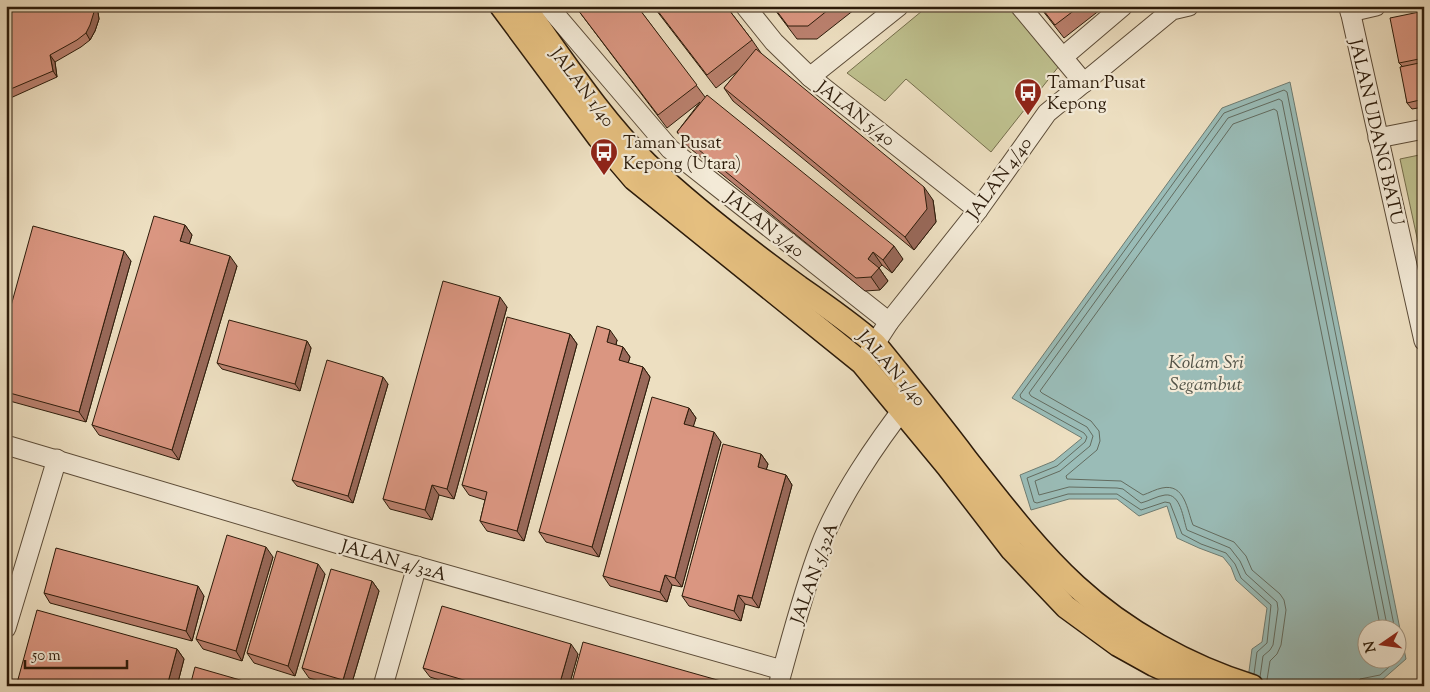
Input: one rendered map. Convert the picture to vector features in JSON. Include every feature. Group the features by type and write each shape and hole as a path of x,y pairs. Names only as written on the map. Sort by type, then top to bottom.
{"main road":[{"name":"JALAN 1/40","path":"501,6 599,138 634,179 909,402 1030,538 1075,585 1102,608 1165,649 1198,679 1252,686"},
{"name":"JALAN 1/40","path":"524,6 591,99 648,164 701,211 798,286 858,329 875,344 909,402"}],"street":[{"name":"JALAN 3/40","path":"548,6 670,149 889,322"},
{"name":"JALAN 5/40","path":"746,6 774,42 810,77 978,210"},
{"path":"810,77 899,6"},
{"path":"1020,6 1084,83"},
{"path":"1063,57 1123,6"},
{"path":"1349,9 1376,6"},
{"name":"JALAN 4/40","path":"862,362 889,322 978,210 1047,113 1177,7"},
{"name":"JALAN UDANG BATU","path":"1349,9 1424,341"},
{"path":"1378,138 1424,129"},
{"name":"JALAN 5/32A","path":"780,678 820,546 844,496 909,402"},
{"name":"JALAN 4/32A","path":"6,445 417,566 780,678"},
{"path":"6,628 57,459"},
{"path":"383,686 417,566"}],"green space":[{"path":"928,6 1010,6 1059,66 991,152 906,79 885,101 847,73"},
{"path":"1424,154 1424,270 1400,159"}],"water":[{"name":"Kolam Sri Segambut","path":"1290,82 1398,620 1358,620 1358,670 1393,670 1382,680 1350,686 1247,686 1252,649 1262,642 1267,608 1236,580 1231,567 1223,557 1177,538 1167,506 1139,516 1117,499 1069,499 1031,510 1020,475 1054,461 1082,438 1012,398 1222,108"}],"building":[{"path":"6,6 93,6 94,12 86,33 50,55 53,71 6,91"},
{"path":"575,6 637,6 697,85 658,115"},
{"path":"654,6 726,6 752,40 707,75"},
{"path":"773,6 833,6 808,26 788,26"},
{"path":"1040,6 1080,6 1055,25"},
{"path":"1424,11 1424,58 1399,63 1390,18"},
{"path":"756,49 924,187 927,209 905,237 724,88"},
{"path":"1424,62 1424,99 1407,103 1400,67"},
{"path":"707,95 894,246 883,260 873,252 868,259 879,268 871,277 856,278 677,132"},
{"path":"154,216 185,225 180,241 230,256 172,450 92,425"},
{"path":"33,226 124,251 79,412 6,392 6,324"},
{"path":"443,281 500,297 447,489 432,485 425,510 383,499"},
{"path":"507,317 570,334 517,531 480,521 487,492 462,485"},
{"path":"229,320 307,341 295,384 217,363"},
{"path":"597,326 610,330 607,342 623,347 619,360 643,367 592,547 539,532"},
{"path":"327,360 383,377 348,496 292,480"},
{"path":"652,397 689,408 684,424 714,432 675,578 665,575 660,592 603,576"},
{"path":"723,444 761,454 758,467 786,475 752,598 738,595 734,611 682,596"},
{"path":"227,535 266,547 236,651 196,639"},
{"path":"56,548 198,586 186,631 44,593"},
{"path":"277,551 318,564 288,666 247,653"},
{"path":"331,569 372,581 343,680 302,668"},
{"path":"442,606 571,644 559,686 484,686 423,668"},
{"path":"37,610 177,649 167,686 28,686 17,683"},
{"path":"583,642 728,683 727,686 571,686"},
{"path":"195,667 261,686 190,686"}],"place":[{"name":"Taman Pusat Kepong","path":"1028,116"},
{"name":"Taman Pusat Kepong (Utara)","path":"604,176"}]}
